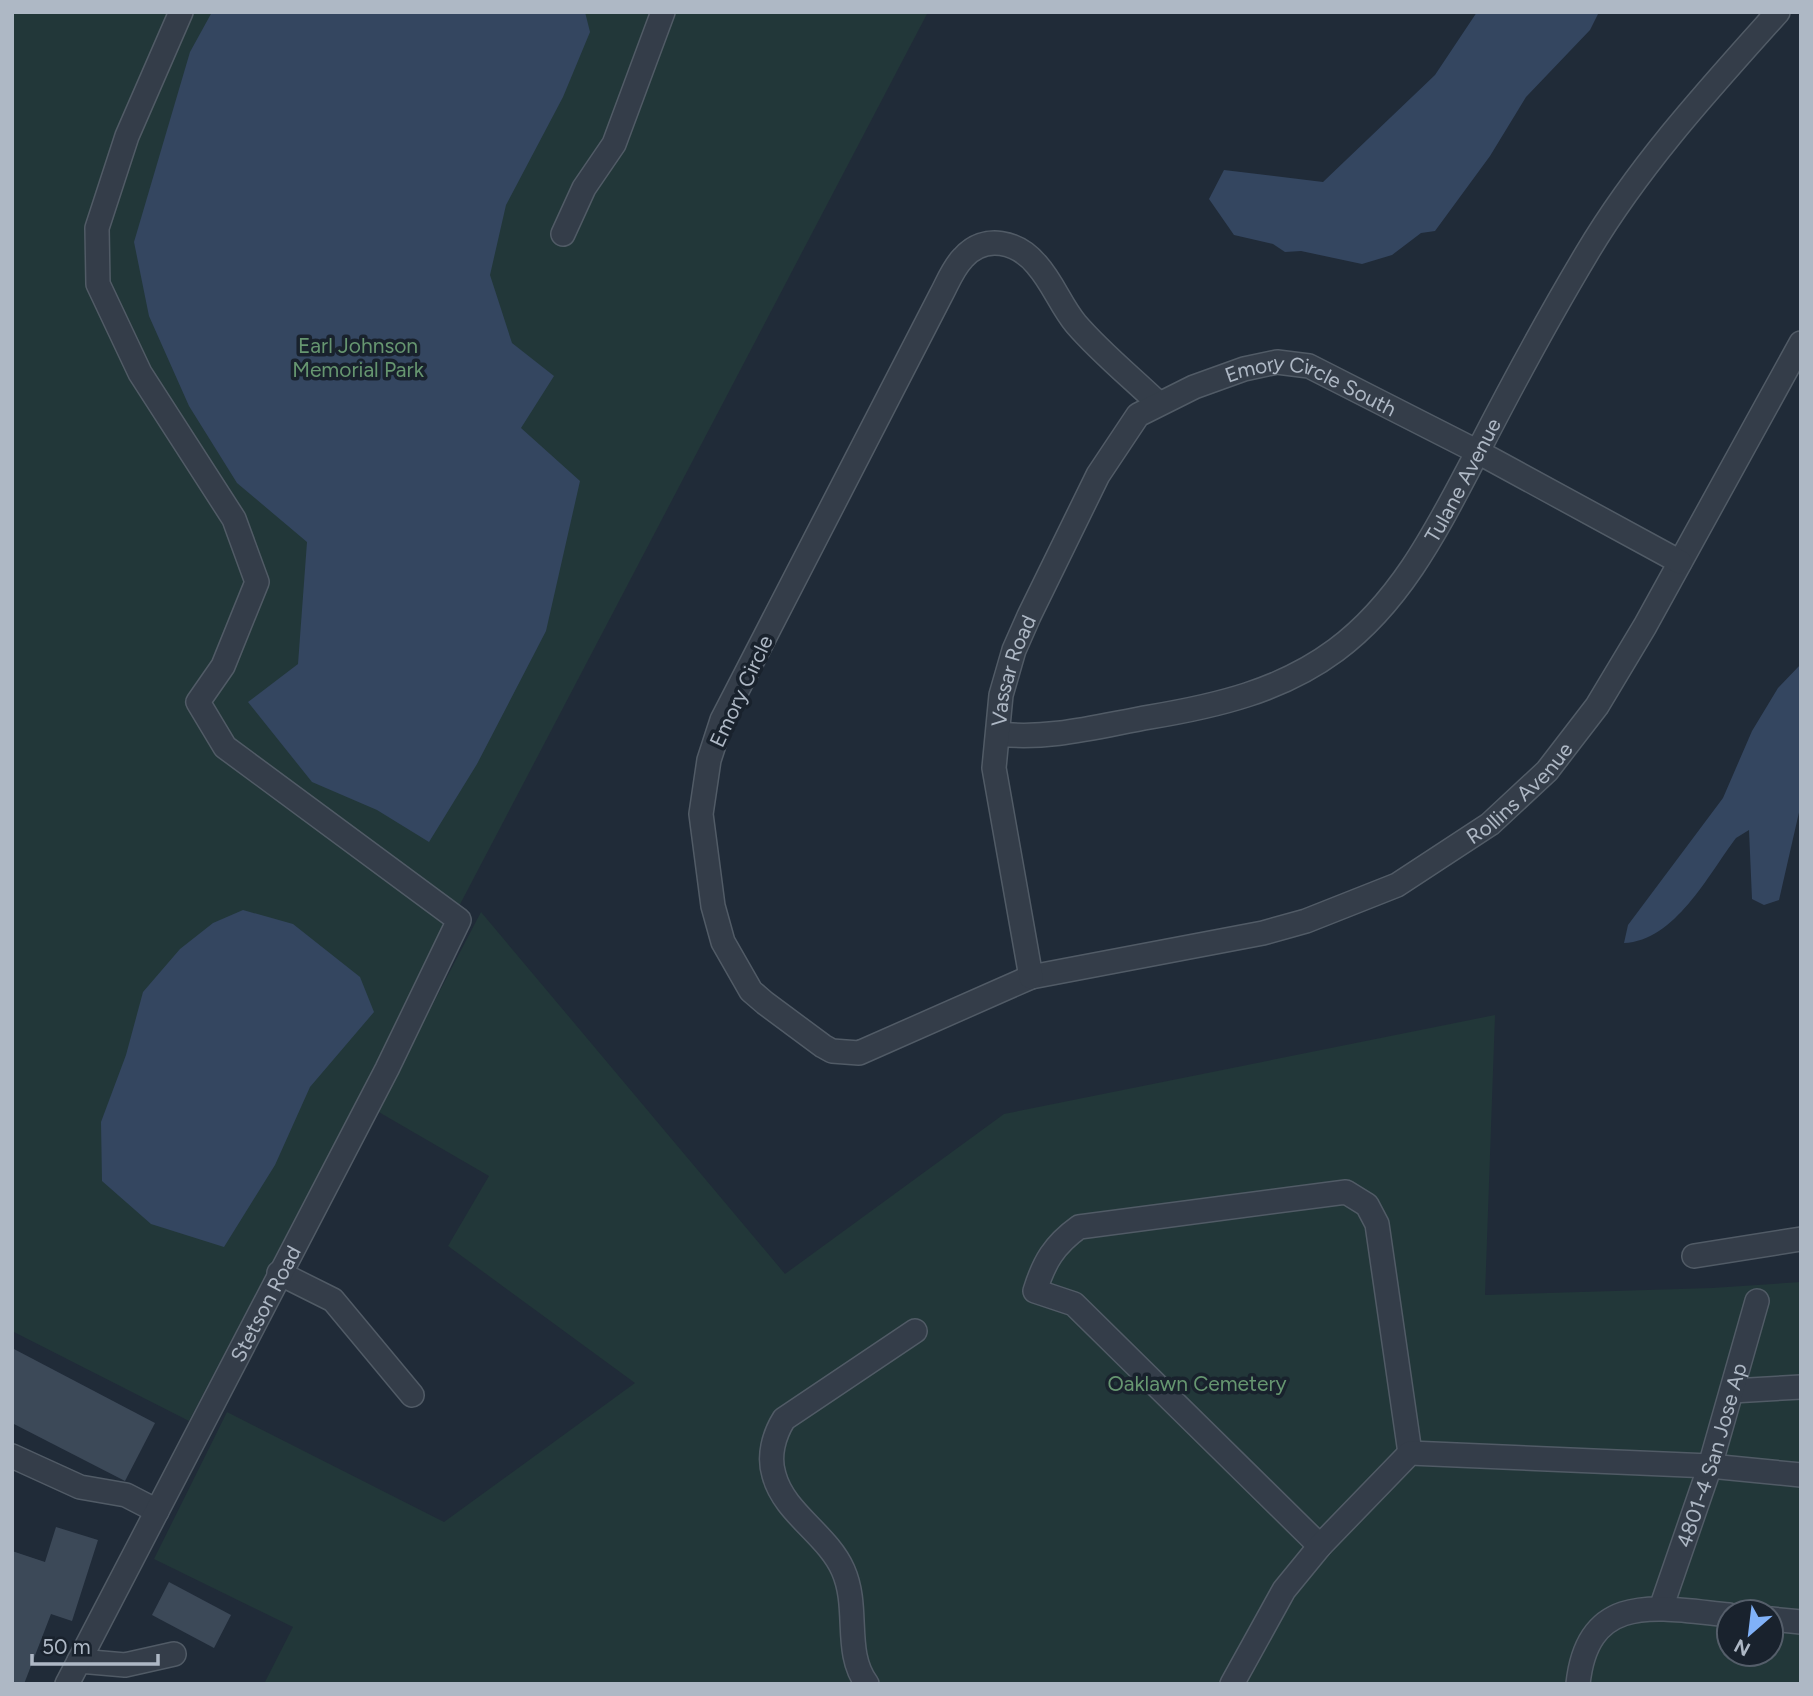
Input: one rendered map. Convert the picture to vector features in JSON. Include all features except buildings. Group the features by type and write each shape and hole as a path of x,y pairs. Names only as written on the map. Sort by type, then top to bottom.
{"street":[{"name":"Stetson Road","path":"67,1684 387,1069 459,920 225,747 198,702 223,666 257,582 234,519 140,373 98,284 97,228 127,136 181,12"},
{"path":"563,234 584,188 614,144 663,12"},
{"name":"Tulane Avenue","path":"998,734 1033,737 1062,734 1208,707 1251,694 1315,663 1366,626 1394,594 1443,519 1567,286 1629,188 1682,120 1778,12"},
{"name":"Emory Circle","path":"1031,977 859,1053 832,1051 751,991 723,942 713,906 701,814 709,761 722,720 940,295 961,260 981,246 1006,243 1031,258 1076,324 1158,403"},
{"name":"Rollins Avenue","path":"1031,977 1263,933 1306,921 1397,885 1490,824 1547,771 1576,737 1646,626 1801,344"},
{"name":"Emory Circle South","path":"1158,403 1244,369 1277,362 1294,362 1324,371 1680,562"},
{"name":"Vassar Road","path":"1031,977 994,768 1001,695 1014,650 1029,616 1111,452 1138,415 1158,403"},
{"path":"1320,1546 1074,1304 1035,1291 1044,1263 1061,1240 1079,1227 1346,1192 1367,1205 1377,1224 1410,1453"},
{"path":"1694,1256 1801,1239"},
{"path":"279,1273 333,1300 412,1395"},
{"name":"4801-4 San Jose Ap","path":"1661,1608 1710,1466 1757,1301"},
{"path":"867,1684 858,1672 853,1648 854,1610 843,1570 821,1537 782,1495 773,1474 772,1454 776,1432 784,1419 915,1331"},
{"path":"1732,1391 1801,1387"},
{"path":"1232,1684 1284,1590 1320,1546 1410,1453 1710,1466 1801,1475"},
{"path":"12,1456 80,1487 126,1495 157,1511"},
{"path":"1578,1684 1583,1653 1601,1626 1624,1612 1661,1608 1715,1614"},
{"path":"79,1661 125,1664 174,1654"}],"green space":[{"name":"Earl Johnson Memorial Park","path":"12,12 928,12 189,1421 12,1331"},
{"name":"Oaklawn Cemetery","path":"481,912 785,1274 1004,1114 1495,1015 1485,1295 1712,1288 1801,1282 1801,1684 264,1684 293,1627 154,1559 227,1412 444,1522 635,1383 448,1246 489,1176 377,1111"}],"water":[{"path":"212,12 585,12 590,32 563,97 506,205 490,275 512,343 554,376 521,428 580,481 546,631 477,764 429,842 377,810 312,782 248,702 298,664 307,542 237,483 189,406 149,316 134,242 190,52"},
{"path":"1477,12 1599,12 1590,30 1526,97 1490,156 1435,231 1421,233 1392,255 1362,264 1301,251 1285,252 1273,244 1234,235 1209,199 1224,170 1323,182 1435,75"},
{"path":"1801,664 1800,808 1779,900 1764,905 1752,899 1749,830 1736,838 1689,904 1674,919 1659,931 1624,943 1628,925 1723,798 1752,731 1778,688"},
{"path":"243,910 293,924 360,977 374,1012 310,1087 275,1165 224,1247 151,1224 102,1181 101,1122 126,1055 143,992 180,949 213,923"}]}
